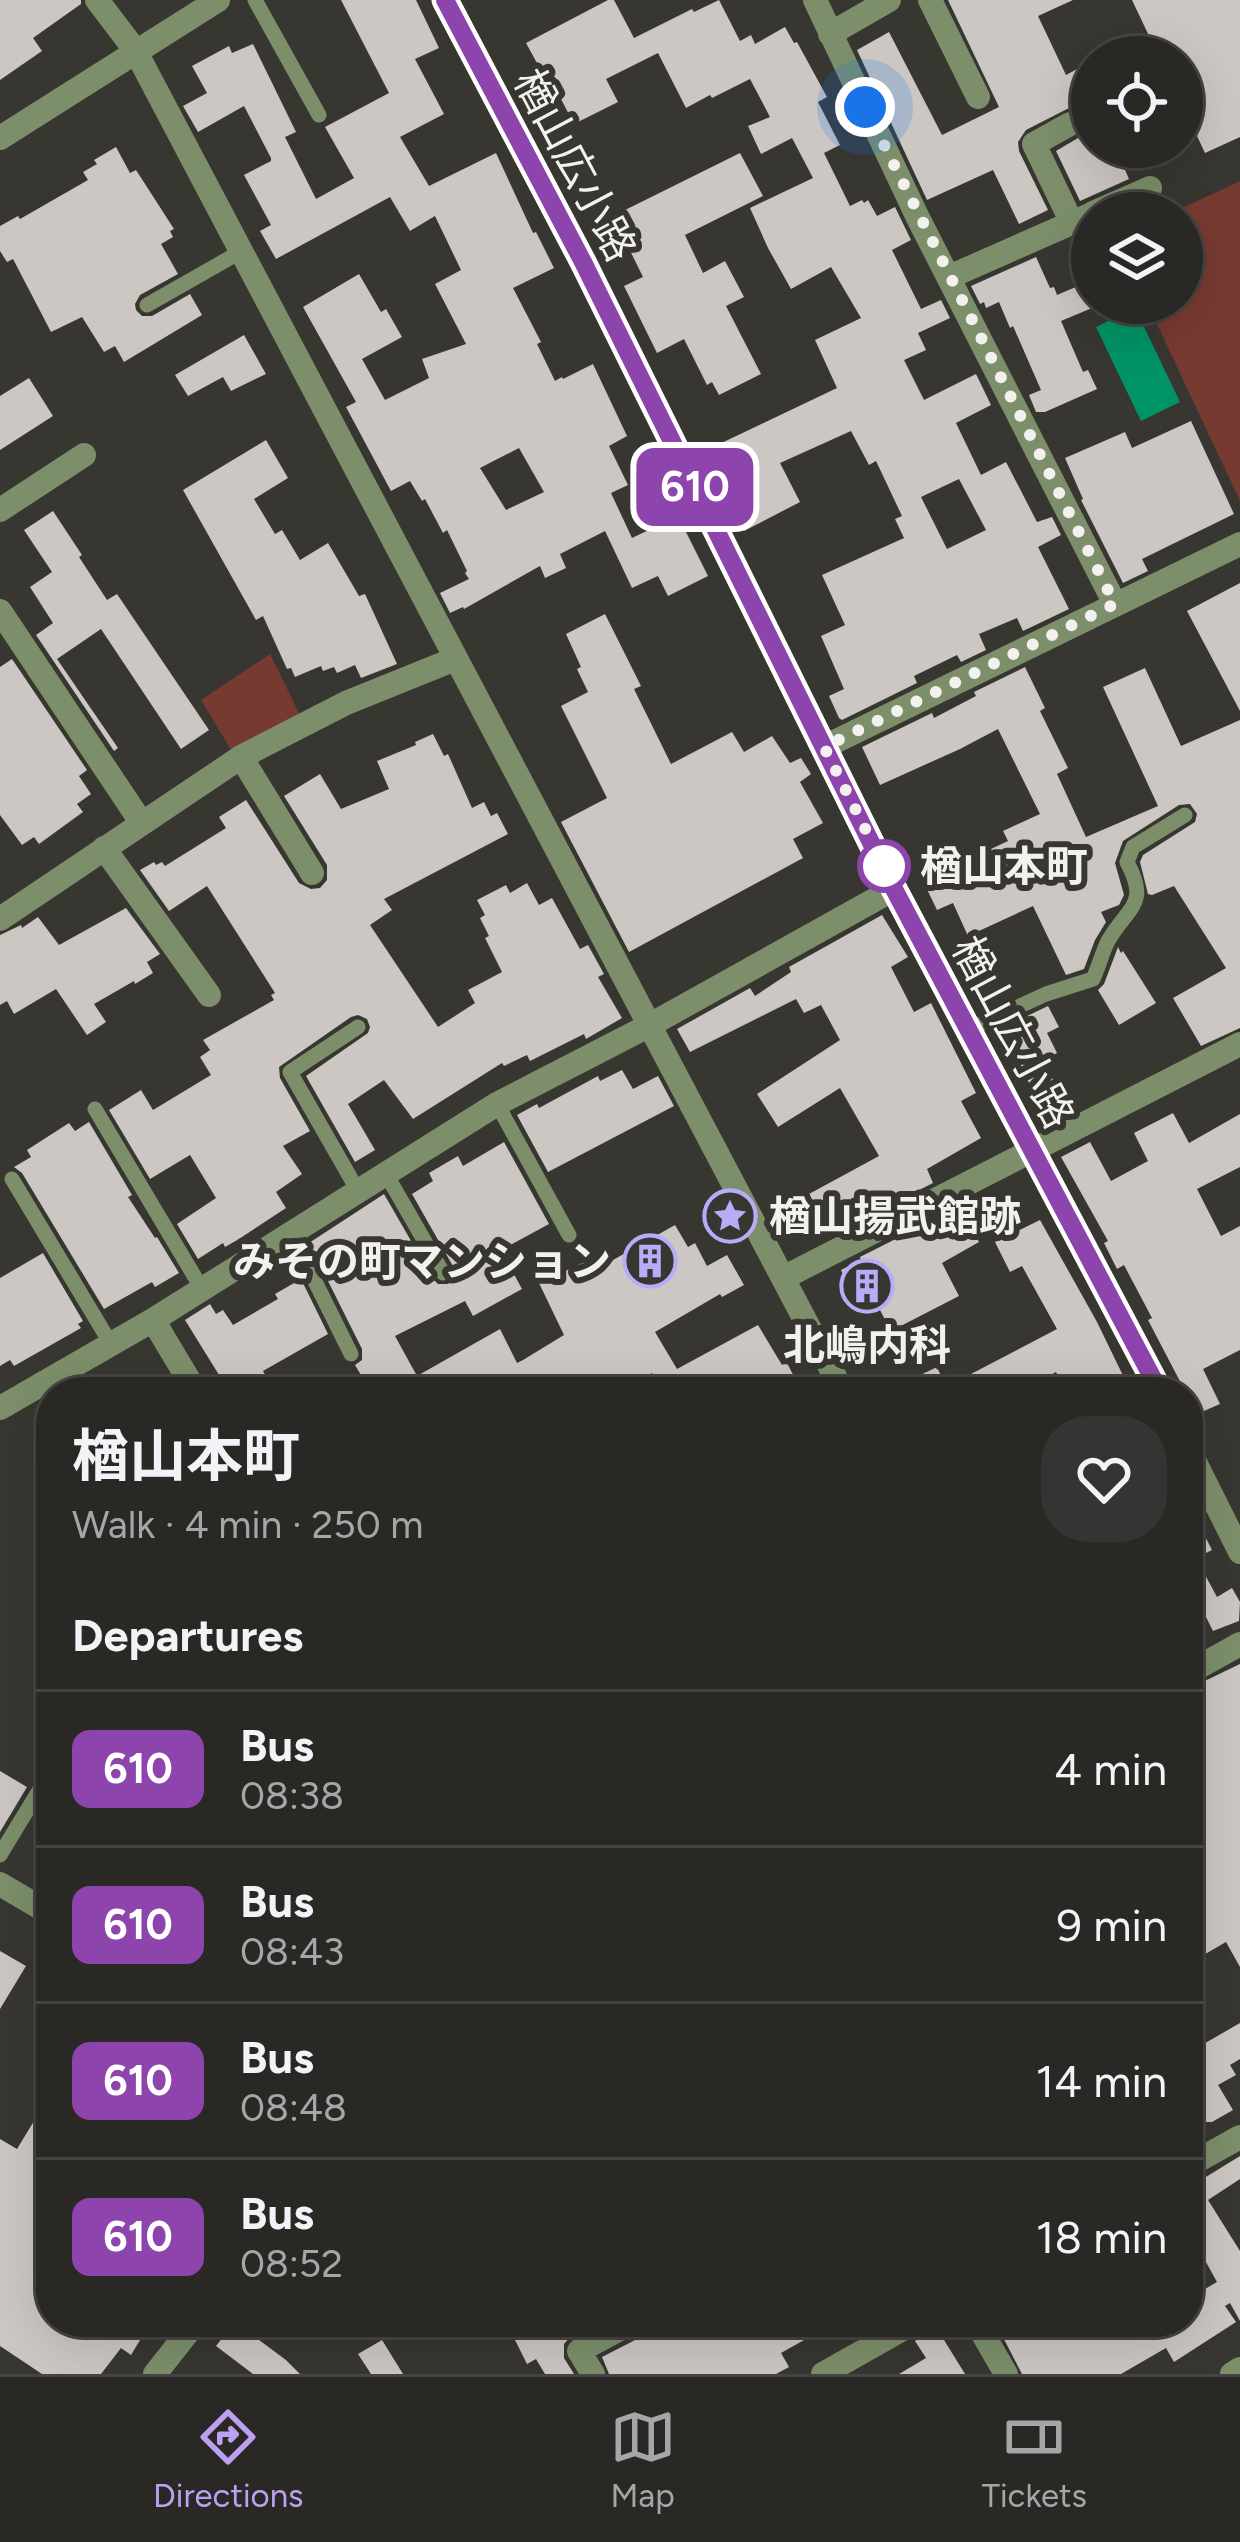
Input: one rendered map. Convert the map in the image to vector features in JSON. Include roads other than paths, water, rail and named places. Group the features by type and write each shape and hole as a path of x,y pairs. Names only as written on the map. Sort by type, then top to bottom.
{"street":[{"path":"97,0 135,50 835,1377"},
{"path":"0,138 218,0"},
{"name":"楢山広小路","path":"445,0 583,262 894,889 1152,1377"},
{"path":"815,0 949,278 1115,604"},
{"path":"830,34 890,0"},
{"path":"930,0 978,97"},
{"path":"1070,124 1034,144 1071,195"},
{"path":"1141,192 1150,188"},
{"path":"949,278 1071,223"},
{"path":"0,510 84,455"},
{"path":"824,747 1240,544"},
{"path":"0,611 141,822"},
{"path":"0,919 241,757 346,703 455,659"},
{"path":"241,757 312,873"},
{"path":"104,848 209,995"},
{"path":"52,1377 153,1320 497,1104 894,889"},
{"path":"783,1278 1240,1045"},
{"path":"153,1320 187,1377"},
{"path":"1,1406 36,1386"},
{"path":"1203,1478 1240,1552"},
{"path":"1203,1665 1240,1644"},
{"path":"0,1884 36,1905"},
{"path":"1203,2158 1240,2137"},
{"path":"155,2374 184,2337"},
{"path":"593,2374 579,2351 605,2337"},
{"path":"823,2374 865,2337"},
{"path":"985,2337 1006,2374"},
{"path":"1232,2374 1240,2369"}],"lane":[{"path":"255,0 319,115"},
{"path":"147,305 242,251"},
{"path":"968,1030 1046,994 1093,979 1104,947 1137,898 1137,880 1127,862 1133,847 1185,815"},
{"path":"358,1027 290,1072 358,1191"},
{"path":"497,1104 569,1235"},
{"path":"95,1109 202,1289"},
{"path":"386,1174 443,1273"},
{"path":"12,1179 111,1344"},
{"path":"291,1233 351,1354"},
{"path":"0,1855 36,1796"}],"place":[{"name":"楢山本町","path":"884,866"},
{"name":"楢山揚武館跡","path":"730,1216"},
{"name":"みその町マンション","path":"650,1261"},
{"name":"北嶋内科","path":"867,1286"}]}
